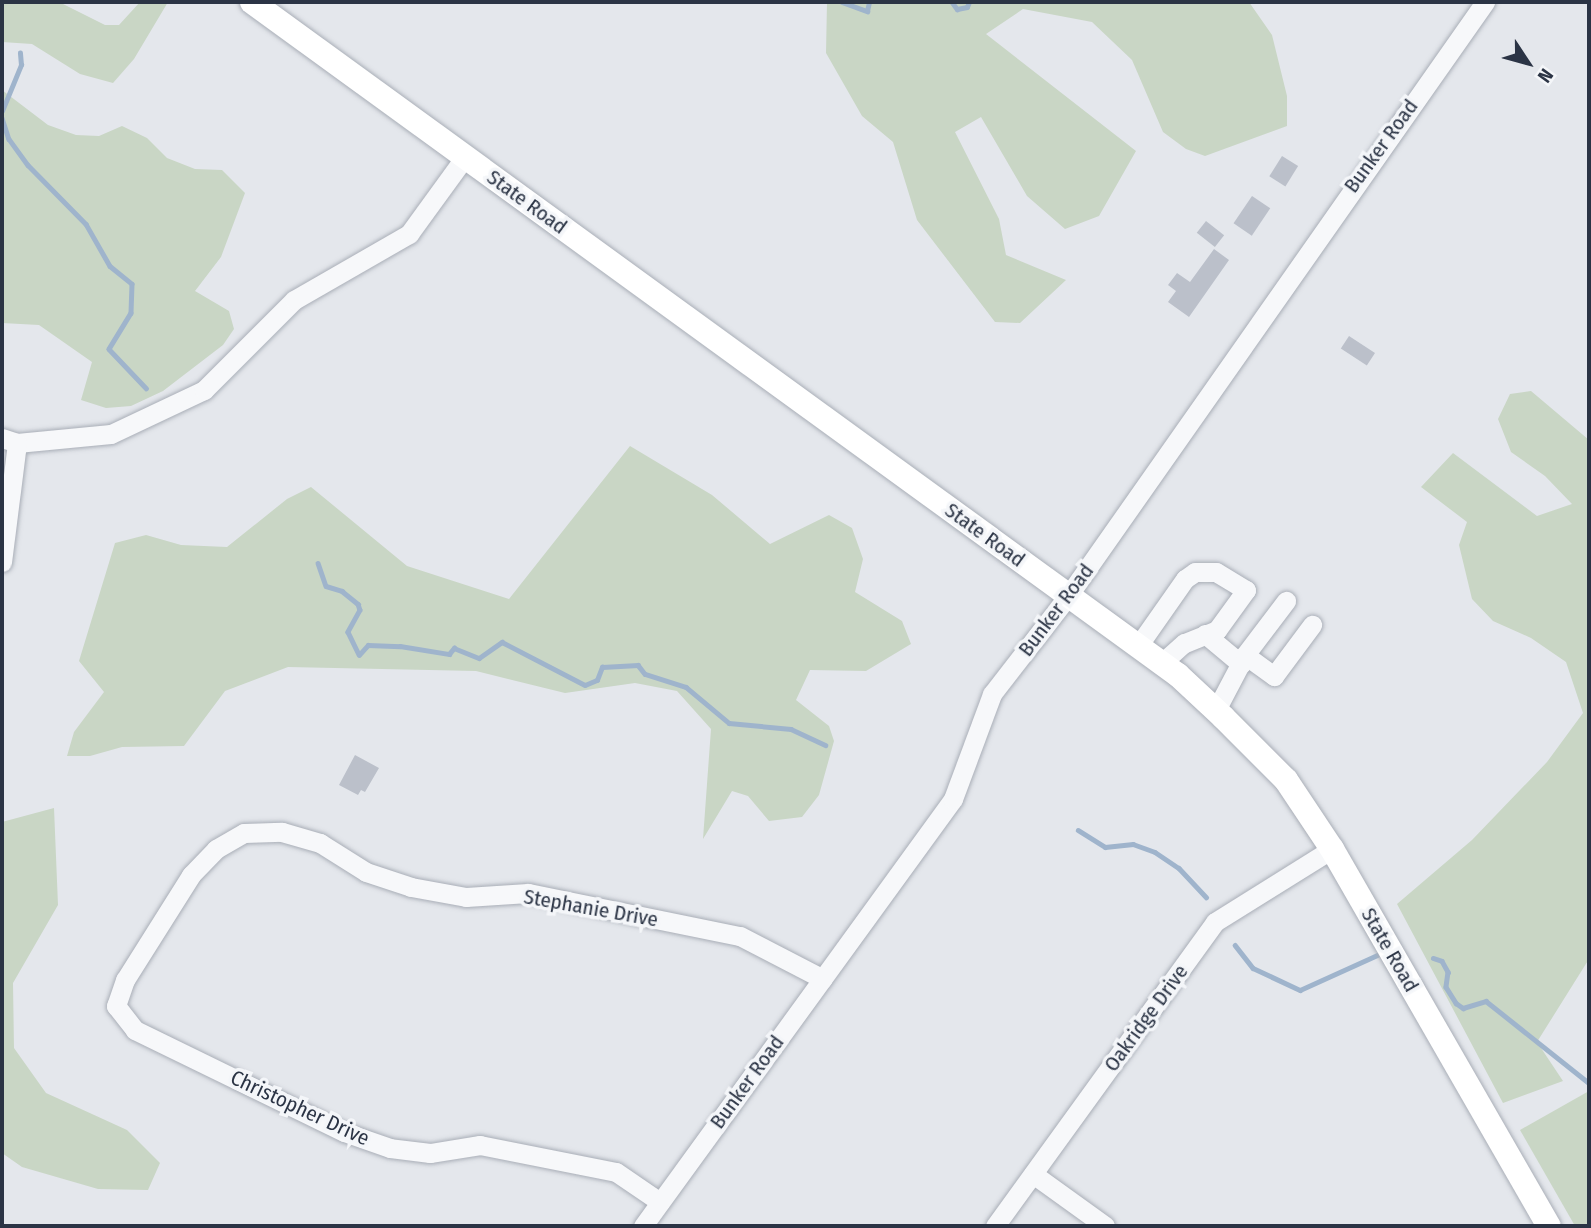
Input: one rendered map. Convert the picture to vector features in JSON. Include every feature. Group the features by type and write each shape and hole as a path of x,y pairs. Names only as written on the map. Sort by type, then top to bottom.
{"main road":[{"name":"State Road","path":"252,2 1139,646 1216,710 1286,780 1332,849 1549,1226"}],"street":[{"name":"Bunker Road","path":"643,1226 953,799 992,694 1068,596 1485,2"},
{"path":"2,562 9,441 111,434 204,390 294,300 409,234 465,157"},
{"path":"1139,646 1185,579 1195,572 1216,572 1246,590 1217,630 1184,643 1162,663"},
{"path":"1216,710 1243,659 1286,601"},
{"path":"1205,634 1274,676 1312,625"},
{"name":"Stephanie Drive","path":"116,1006 125,980 191,875 216,849 244,833 282,832 320,844 366,872 411,887 466,897 528,893 740,936 823,979"},
{"name":"Oakridge Drive","path":"995,1226 1215,922 1332,849"},
{"name":"Christopher Drive","path":"116,1006 135,1030 344,1132 390,1148 430,1153 480,1145 616,1172 660,1202"},
{"path":"1029,1179 1085,1226"},
{"path":"1029,1179 1105,1226"}],"green space":[{"path":"2,2 59,2 105,25 119,25 140,2 168,2 134,59 113,83 80,74 32,44 2,42"},
{"path":"827,2 1249,2 1272,35 1287,96 1287,126 1205,156 1186,149 1163,132 1132,60 1092,22 1023,9 986,34 1136,151 1099,216 1065,229 1027,196 981,117 955,132 999,219 1006,255 1066,280 1020,323 995,322 917,220 893,142 862,116 826,53"},
{"path":"2,90 48,125 76,135 99,136 122,126 147,138 167,158 195,169 222,170 245,193 221,257 195,291 229,311 234,329 223,345 163,391 131,406 106,408 81,400 92,362 39,325 2,323"},
{"path":"1531,391 1589,440 1589,959 1537,1042 1563,1081 1503,1103 1397,904 1472,840 1547,762 1583,713 1566,662 1531,638 1493,621 1472,599 1459,545 1467,522 1421,487 1453,453 1537,516 1572,504 1545,476 1511,452 1498,419 1510,394"},
{"path":"630,446 712,495 770,544 829,515 852,528 863,559 855,592 902,621 911,644 866,671 810,670 796,700 829,726 834,741 819,795 802,817 769,821 748,796 732,791 703,839 711,729 677,691 635,683 565,693 476,671 288,667 225,691 184,746 122,747 90,756 67,756 74,732 104,692 79,661 115,543 146,535 181,545 227,547 287,499 311,487 407,566 509,599"},
{"path":"54,808 58,905 13,983 14,1048 46,1093 127,1130 160,1163 148,1190 98,1189 22,1167 2,1153 2,822"},
{"path":"1589,1091 1589,1226 1575,1226 1520,1130"}],"building":[{"path":"1282,156 1298,166 1285,186 1269,176"},
{"path":"1252,196 1270,208 1252,236 1234,223"},
{"path":"1206,221 1224,235 1215,247 1197,233"},
{"path":"1214,249 1229,260 1189,317 1168,302 1176,291 1168,285 1177,273 1190,282"},
{"path":"1349,336 1375,353 1367,365 1341,349"},
{"path":"355,755 379,768 365,792 361,790 358,795 339,785"}],"waterway":[{"path":"842,2 867,11 869,2"},
{"path":"952,2 957,9 967,7 969,2"},
{"path":"2,111 21,65 20,53"},
{"path":"2,118 9,139 28,165 86,224 110,266 132,284 131,313 109,349 146,388"},
{"path":"318,563 326,586 342,591 358,604 360,610 348,632 359,655 368,645 400,646 449,654 454,648 479,658 502,642 585,685 597,680 602,667 638,665 645,674 686,687 729,723 791,729 825,745"},
{"path":"1078,830 1105,847 1133,844 1155,852 1179,868 1206,897"},
{"path":"1235,945 1253,968 1300,990 1377,955"},
{"path":"1433,958 1442,961 1448,972 1446,987 1456,1003 1463,1008 1486,1001 1589,1083"}]}
